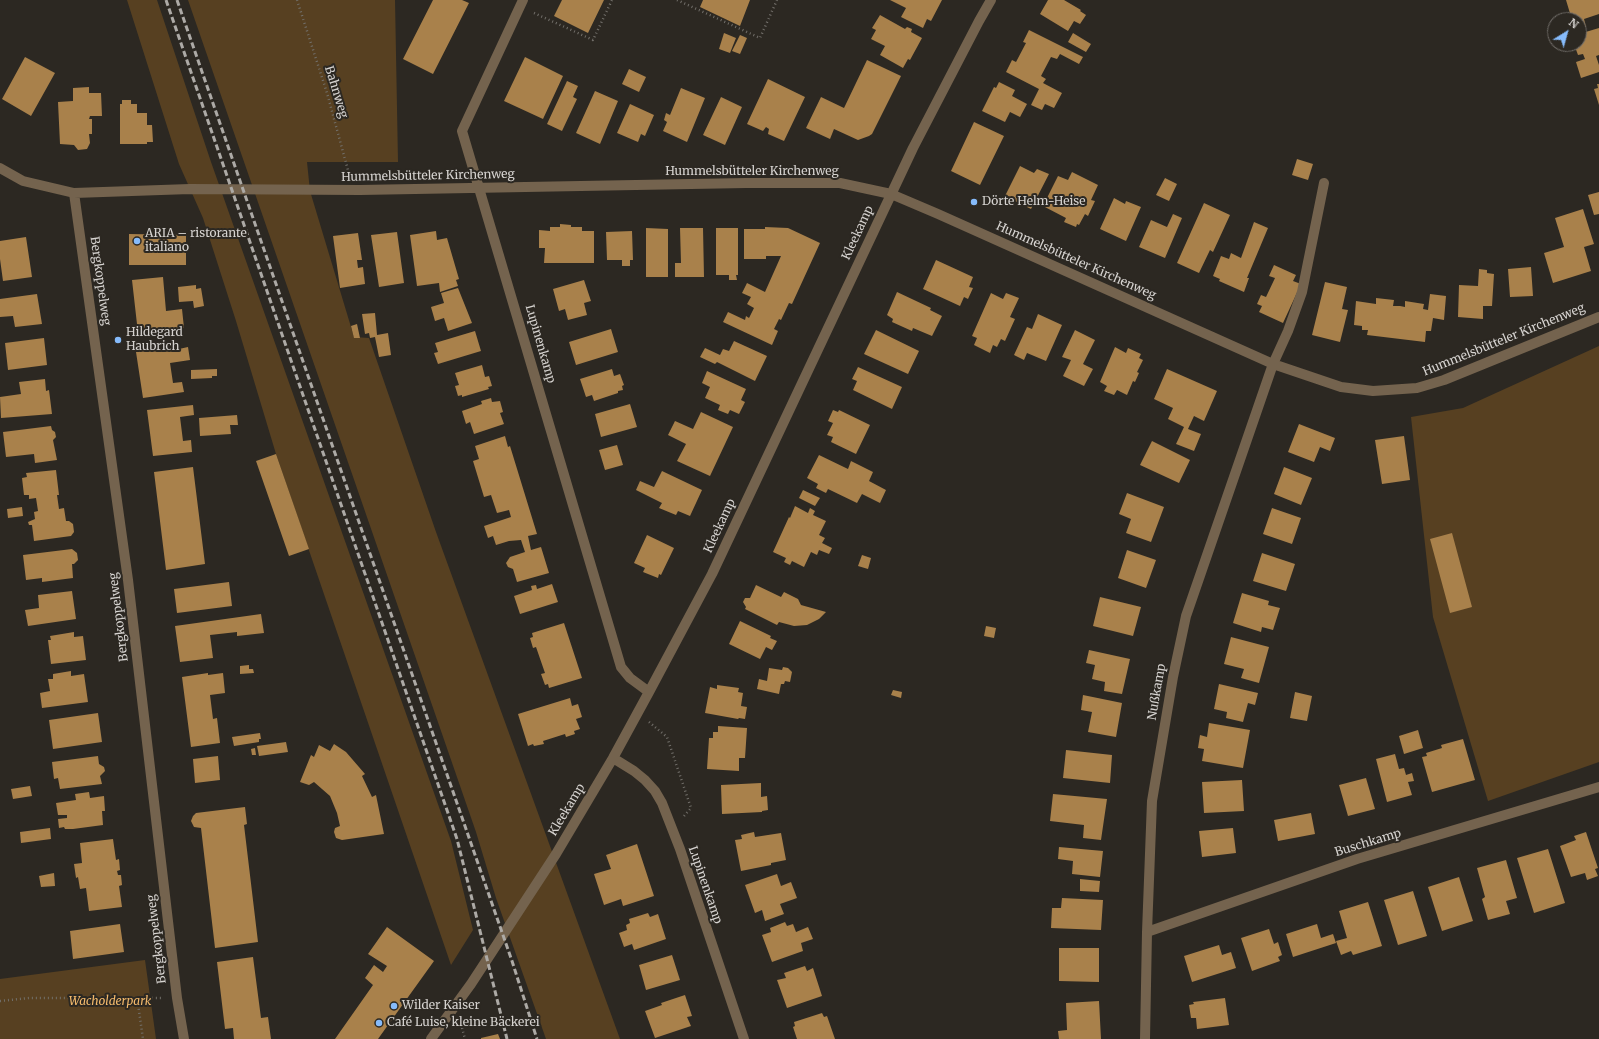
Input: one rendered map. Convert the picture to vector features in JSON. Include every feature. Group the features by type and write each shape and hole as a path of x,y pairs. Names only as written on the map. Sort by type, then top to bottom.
{"street":[{"name":"Kleekamp","path":"431,1039 471,984 556,854 638,713 712,574 891,194 946,84 991,0"},
{"name":"Lupinenkamp","path":"521,3 462,131 621,668 630,678 649,692"},
{"name":"Hummelsbütteler Kirchenweg","path":"0,168 23,181 74,193 190,189 352,190 840,183 891,194 953,220 1273,364 1341,386 1373,391 1417,388 1444,380 1599,317"},
{"name":"Nußkamp","path":"1145,1039 1152,801 1174,669 1186,616 1273,364 1288,331 1302,292 1324,183"},
{"name":"Bergkoppelweg","path":"74,193 128,580 177,998 184,1039"},
{"name":"Lupinenkamp","path":"613,758 645,780 655,791 662,803 744,1039"},
{"name":"Buschkamp","path":"1147,932 1357,859 1599,787"}],"path":[{"name":"Bahnweg","path":"297,0 328,93 352,190"},
{"path":"521,3 593,40 612,0"},
{"path":"677,0 760,38 777,0"},
{"path":"638,713 667,737 691,808 672,831"},
{"path":"137,997 143,1039"},
{"path":"0,1001 29,998 177,998"}],"green space":[{"path":"127,0 157,0 211,162 451,841 473,930 451,965 276,454 203,218 179,164"},
{"path":"188,0 395,0 398,162 307,162 310,191 354,337 369,338 436,532 620,1039 546,1039 496,898 476,832"},
{"path":"1599,346 1599,762 1488,801 1433,617 1411,417 1463,408"},
{"name":"Wacholderpark","path":"145,960 156,1039 0,1039 0,979"}],"building":[{"path":"433,0 462,0 469,3 433,74 403,59"},
{"path":"562,0 604,0 588,33 554,16"},
{"path":"703,0 750,0 740,26 700,7"},
{"path":"890,0 942,0 931,21 927,19 923,28 901,17 906,8"},
{"path":"1048,0 1064,0 1081,10 1080,11 1086,15 1080,24 1074,21 1068,31 1040,14"},
{"path":"1566,0 1599,0 1599,14 1587,18 1587,12 1570,12"},
{"path":"880,15 905,29 907,27 912,29 911,32 922,38 910,60 908,59 903,68 880,55 885,46 871,39 876,30 872,28"},
{"path":"1599,28 1599,55 1596,56 1599,65 1599,72 1581,78 1576,62 1585,59 1583,54 1578,55 1577,52 1587,52 1587,32"},
{"path":"1029,30 1083,57 1079,64 1060,54 1057,59 1051,57 1041,76 1046,79 1043,83 1062,93 1054,108 1045,104 1042,110 1031,105 1039,89 1006,72 1012,60 1016,62 1026,43 1023,42"},
{"path":"724,33 736,38 730,53 719,49"},
{"path":"1073,33 1091,44 1086,52 1068,42"},
{"path":"740,35 747,38 740,54 732,51"},
{"path":"25,57 55,73 31,116 2,99"},
{"path":"525,57 563,76 543,119 504,101"},
{"path":"867,60 901,76 872,134 858,140 834,129 830,139 806,128 821,97 844,108"},
{"path":"629,69 646,77 639,92 622,84"},
{"path":"768,79 805,97 784,141 768,134 769,129 766,127 763,131 747,124"},
{"path":"567,81 578,86 573,97 577,99 562,131 547,124"},
{"path":"999,82 1015,90 1012,96 1027,104 1020,117 1010,112 1005,122 982,111 994,87 996,88"},
{"path":"1597,84 1599,84 1599,105 1594,89 1598,88"},
{"path":"89,87 89,93 101,93 102,116 90,116 89,119 92,119 92,134 89,134 90,143 87,149 78,150 74,145 60,144 58,102 73,101 73,88"},
{"path":"681,88 705,98 687,142 663,131 667,122 664,120 666,113 670,115"},
{"path":"595,91 618,101 600,144 576,133"},
{"path":"721,97 742,107 725,145 703,135"},
{"path":"122,100 131,100 131,104 137,104 137,113 147,113 147,125 152,125 153,142 147,142 147,144 120,144 120,104 122,104"},
{"path":"630,104 654,115 645,136 641,134 638,142 617,133"},
{"path":"974,122 1004,136 980,185 951,171"},
{"path":"1297,159 1313,164 1308,180 1292,175"},
{"path":"1020,166 1034,173 1037,169 1049,174 1031,209 1005,196"},
{"path":"1072,172 1098,185 1091,200 1095,201 1088,216 1085,214 1079,225 1077,224 1076,227 1064,222 1066,218 1043,206 1058,176 1068,180"},
{"path":"1165,178 1177,184 1169,201 1156,195"},
{"path":"1599,192 1599,214 1594,215 1588,195"},
{"path":"1114,198 1125,204 1126,201 1141,207 1126,241 1100,229"},
{"path":"1204,203 1230,215 1213,252 1210,250 1199,273 1177,263"},
{"path":"1583,209 1594,244 1584,247 1591,271 1553,283 1544,253 1564,247 1555,218"},
{"path":"1173,214 1182,218 1165,258 1139,247 1151,220 1167,227"},
{"path":"1254,222 1268,228 1247,278 1249,278 1244,292 1219,281 1220,279 1213,276 1221,256 1229,259 1231,253 1241,258"},
{"path":"560,224 571,225 571,227 582,227 582,231 594,231 594,263 544,263 545,248 539,248 539,230 550,231 550,227 560,227"},
{"path":"765,227 788,228 820,243 792,304 789,303 781,320 779,319 774,329 778,331 772,345 723,322 728,312 745,320 746,316 749,318 754,308 747,304 751,297 742,293 747,283 765,292 781,256 766,256 766,259 744,259 744,229 765,229"},
{"path":"646,228 668,229 668,277 646,277"},
{"path":"680,228 703,228 704,277 675,277 675,263 681,263"},
{"path":"716,228 738,228 737,280 729,280 729,275 716,275"},
{"path":"436,231 437,240 447,238 459,279 456,280 458,286 440,292 439,283 417,286 410,235"},
{"path":"632,231 633,260 630,260 630,266 622,266 622,260 607,260 606,232"},
{"path":"397,232 404,283 379,287 371,235"},
{"path":"358,233 362,260 357,260 358,268 363,267 365,284 340,288 333,236"},
{"path":"129,234 186,235 186,265 129,265"},
{"path":"26,237 32,277 3,281 0,259 0,241"},
{"path":"936,260 973,277 969,287 973,288 968,299 964,297 960,306 923,289"},
{"path":"1274,265 1296,275 1293,281 1301,284 1283,323 1259,312 1262,306 1257,304 1261,295 1266,297 1275,278 1269,276"},
{"path":"1531,267 1533,296 1510,297 1508,269"},
{"path":"1479,269 1487,270 1487,273 1494,274 1492,306 1483,306 1483,319 1458,317 1459,285 1478,286"},
{"path":"163,277 166,311 182,309 184,328 138,333 132,280"},
{"path":"584,280 591,301 584,303 587,315 568,320 565,309 559,311 553,289"},
{"path":"1325,282 1347,287 1342,309 1348,310 1340,342 1312,335"},
{"path":"196,285 196,289 201,288 204,306 194,308 193,301 179,302 178,287"},
{"path":"458,288 472,323 448,331 444,318 435,321 431,307 444,303 441,293"},
{"path":"897,292 931,308 930,310 942,316 932,336 913,328 912,331 892,322 893,319 887,315"},
{"path":"991,293 1003,299 1006,293 1019,298 1010,317 1015,319 1005,341 1001,339 997,347 993,345 990,353 974,345 977,338 972,336"},
{"path":"37,294 42,324 15,327 13,316 0,317 0,299"},
{"path":"1430,294 1446,296 1444,320 1433,318 1431,331 1426,331 1425,342 1367,335 1368,330 1362,330 1362,326 1354,325 1356,301 1376,304 1376,298 1394,300 1393,306 1405,307 1405,301 1424,304 1423,309 1428,310"},
{"path":"375,313 377,335 388,333 391,355 379,357 375,337 370,338 369,333 365,334 362,314"},
{"path":"1038,314 1062,325 1046,361 1027,353 1024,360 1014,355 1027,327 1032,329"},
{"path":"357,324 360,338 354,338 351,326"},
{"path":"611,329 618,352 576,365 569,342"},
{"path":"876,330 919,351 908,374 864,354"},
{"path":"1075,330 1095,340 1083,364 1093,369 1084,386 1063,376 1071,360 1062,357"},
{"path":"475,331 481,351 438,364 434,353 438,352 435,343"},
{"path":"44,338 47,365 8,370 5,343"},
{"path":"734,341 767,356 755,381 717,362 715,364 700,357 705,348 720,355 723,349 729,351"},
{"path":"179,346 179,349 188,347 190,360 170,363 173,383 182,382 184,392 143,398 136,352"},
{"path":"1115,347 1126,353 1128,348 1141,354 1139,358 1143,360 1137,372 1139,373 1135,382 1133,381 1127,395 1117,390 1114,395 1104,391 1107,386 1100,382"},
{"path":"482,365 485,377 489,376 492,386 488,387 489,389 462,397 462,395 458,396 455,386 459,385 455,373"},
{"path":"858,367 902,387 892,409 853,390 857,381 852,379"},
{"path":"217,369 217,376 212,376 212,378 191,379 191,370"},
{"path":"612,369 614,376 620,374 624,385 622,386 623,390 594,401 592,395 586,397 580,379"},
{"path":"1167,369 1217,391 1204,421 1194,416 1188,429 1201,434 1194,451 1176,444 1184,427 1168,419 1173,408 1154,399"},
{"path":"707,371 746,389 741,400 745,402 739,414 730,410 728,414 718,410 720,405 705,398 710,387 702,383"},
{"path":"45,379 46,391 49,390 52,414 1,418 0,397 21,394 19,382"},
{"path":"491,398 492,402 500,401 503,412 500,413 504,424 474,434 470,422 466,424 462,411 482,404 481,401"},
{"path":"630,404 637,427 601,437 595,414"},
{"path":"193,405 194,415 180,417 183,441 191,440 192,452 153,456 147,410"},
{"path":"833,410 838,412 839,410 870,425 856,454 831,442 833,437 827,435 833,423 828,421"},
{"path":"701,412 733,427 710,476 677,461 686,444 668,435 675,421 693,429"},
{"path":"237,415 238,425 230,425 231,434 200,436 199,418"},
{"path":"1299,424 1335,438 1330,451 1320,447 1314,462 1288,452"},
{"path":"51,426 56,437 53,440 57,460 35,463 34,454 6,457 3,432"},
{"path":"505,436 508,447 510,446 537,534 528,536 531,550 541,547 549,573 517,582 513,569 508,567 506,563 510,557 525,552 521,540 509,541 496,545 493,536 488,538 484,526 511,517 509,510 497,513 491,495 484,497 473,461 479,459 475,446"},
{"path":"1404,436 1410,480 1382,484 1375,440"},
{"path":"1152,441 1190,460 1179,483 1140,465"},
{"path":"617,445 623,465 605,470 599,450"},
{"path":"276,454 309,549 289,556 256,461"},
{"path":"819,455 848,469 851,461 873,472 869,481 886,490 880,503 862,494 857,503 828,489 826,493 816,488 818,484 807,478"},
{"path":"193,467 205,564 166,570 154,472"},
{"path":"1284,467 1312,478 1301,505 1274,494"},
{"path":"56,470 59,509 64,508 66,521 73,524 74,532 71,536 34,541 32,525 29,525 28,522 35,519 34,512 38,511 36,498 29,499 29,495 24,495 22,478 27,477 26,473"},
{"path":"662,471 702,490 690,516 678,511 676,515 659,508 662,503 636,490 640,481 654,487"},
{"path":"803,490 820,498 815,506 799,498"},
{"path":"1127,493 1164,507 1151,542 1126,533 1131,519 1119,514"},
{"path":"795,506 808,513 810,508 815,511 813,515 826,521 819,535 825,538 822,543 832,548 829,554 819,550 817,555 811,552 804,567 792,561 790,565 784,562 786,558 773,552"},
{"path":"22,507 23,516 8,518 7,509"},
{"path":"1272,508 1301,518 1292,544 1263,534"},
{"path":"1452,533 1472,607 1450,613 1430,539"},
{"path":"647,535 674,548 661,575 659,574 658,578 643,572 645,568 634,563"},
{"path":"72,549 77,553 78,560 72,564 73,578 42,582 42,578 26,580 23,555"},
{"path":"1127,550 1156,560 1146,588 1118,578"},
{"path":"1262,553 1295,564 1286,591 1253,581"},
{"path":"862,555 871,558 868,569 858,566"},
{"path":"229,582 232,606 177,613 174,589"},
{"path":"552,584 558,602 520,614 514,596 532,590 531,586 536,585 537,589"},
{"path":"756,585 781,597 784,592 798,599 801,605 826,612 819,619 807,625 794,626 779,622 777,625 745,609 746,607 743,602 745,598 750,598"},
{"path":"72,591 76,619 28,626 25,610 39,608 38,595"},
{"path":"1242,593 1269,601 1268,605 1280,608 1273,630 1262,627 1261,632 1233,623"},
{"path":"1100,597 1141,607 1133,636 1093,626"},
{"path":"261,614 264,633 237,636 237,632 210,635 213,658 180,662 175,626"},
{"path":"740,621 771,636 770,638 777,641 772,650 766,647 760,659 729,644"},
{"path":"564,623 582,678 549,688 548,684 545,685 541,674 545,673 536,647 533,648 530,638 533,637 532,633"},
{"path":"986,626 996,628 994,638 984,636"},
{"path":"74,632 74,637 83,636 86,660 51,664 48,640 51,640 50,636"},
{"path":"1231,637 1269,647 1259,683 1241,678 1244,669 1224,664"},
{"path":"1089,650 1130,659 1122,694 1104,691 1105,682 1092,679 1095,665 1086,663"},
{"path":"249,665 249,669 253,669 254,673 240,674 240,666"},
{"path":"783,667 788,668 792,672 790,682 785,681 784,684 781,684 779,694 757,689 759,679 767,681 769,668 782,670"},
{"path":"71,671 71,676 84,674 88,702 42,708 40,693 50,691 48,679 53,679 53,674"},
{"path":"208,673 208,675 223,673 225,693 210,695 213,719 217,718 220,743 191,747 182,677"},
{"path":"1219,684 1258,693 1255,705 1248,703 1243,722 1226,718 1227,712 1214,709"},
{"path":"717,685 739,688 738,692 743,693 741,706 747,707 745,719 705,713 710,687 717,689"},
{"path":"893,690 902,692 901,698 891,695"},
{"path":"1295,692 1312,696 1307,721 1290,718"},
{"path":"1083,695 1122,703 1116,737 1088,732 1092,712 1081,710"},
{"path":"570,698 572,706 578,704 582,717 576,719 580,729 574,731 575,734 566,737 565,734 543,741 544,744 534,746 533,744 528,746 518,714"},
{"path":"98,713 102,742 53,749 49,720"},
{"path":"1209,723 1250,730 1243,768 1202,761 1204,749 1198,748 1200,735 1207,737"},
{"path":"718,726 747,728 745,758 739,758 739,771 707,769 709,738 713,738 713,732 718,732"},
{"path":"1418,730 1423,748 1404,754 1399,736"},
{"path":"260,733 261,739 259,739 259,742 234,746 232,737"},
{"path":"1463,739 1475,780 1432,792 1422,757 1427,756 1426,753 1442,748 1441,745"},
{"path":"286,742 288,752 259,756 257,746"},
{"path":"334,744 346,752 365,774 362,776 372,797 376,795 384,834 342,840 336,838 334,832 335,828 340,826 337,813 330,796 314,782 309,785 300,782 311,755 314,757 319,745 330,751"},
{"path":"255,748 256,755 252,755 251,749"},
{"path":"1066,750 1112,755 1110,783 1063,778"},
{"path":"1395,754 1399,769 1404,768 1406,775 1412,773 1414,781 1408,782 1412,795 1387,802 1376,759"},
{"path":"98,756 99,764 104,767 105,771 100,776 102,784 60,789 58,778 54,779 52,762"},
{"path":"218,756 220,780 195,783 193,759"},
{"path":"1366,778 1375,809 1348,816 1339,785"},
{"path":"1242,780 1244,811 1204,813 1202,782"},
{"path":"761,783 761,797 767,796 768,810 762,812 722,814 721,785"},
{"path":"30,786 32,796 13,799 11,789"},
{"path":"89,792 90,798 104,796 105,811 102,811 103,825 73,829 65,829 64,827 59,828 58,819 67,818 67,815 58,815 56,803 76,800 75,794"},
{"path":"1053,794 1107,799 1101,840 1083,838 1084,825 1050,821"},
{"path":"245,807 247,824 244,825 258,942 215,948 201,828 194,827 191,821 196,813"},
{"path":"1311,813 1315,834 1278,841 1274,820"},
{"path":"50,828 51,839 21,843 20,832"},
{"path":"1233,828 1236,853 1202,857 1199,831"},
{"path":"754,832 755,837 781,833 786,860 771,863 771,865 741,871 735,840 742,839 741,835"},
{"path":"1586,832 1598,868 1595,869 1598,876 1587,880 1585,873 1571,877 1560,846 1576,840 1574,836"},
{"path":"113,839 116,860 119,859 120,870 117,871 118,875 121,875 122,885 119,886 122,907 89,911 86,888 80,889 78,877 76,878 74,864 82,863 80,843"},
{"path":"637,844 654,896 623,906 621,899 604,905 594,874 611,869 606,855"},
{"path":"1059,847 1103,851 1100,877 1072,874 1073,861 1058,859"},
{"path":"1548,849 1565,903 1534,913 1517,858"},
{"path":"1506,860 1517,898 1506,901 1510,914 1488,920 1482,899 1485,897 1477,868"},
{"path":"54,873 55,886 41,887 39,876"},
{"path":"777,874 781,886 791,882 797,898 780,904 784,914 765,921 762,910 755,913 745,885"},
{"path":"1459,877 1473,921 1442,931 1428,887"},
{"path":"1080,879 1100,881 1099,892 1080,891"},
{"path":"1413,891 1427,936 1398,945 1384,900"},
{"path":"1062,898 1103,900 1101,930 1051,928 1052,908 1061,908"},
{"path":"1368,902 1382,946 1353,955 1351,951 1341,955 1336,941 1347,938 1339,911"},
{"path":"648,913 650,917 658,914 666,939 634,950 632,944 624,947 619,933 627,930 626,925 630,923 629,919"},
{"path":"785,922 787,926 793,924 796,932 808,927 813,939 801,943 803,951 772,962 762,935 771,932 770,928"},
{"path":"120,924 124,952 73,959 70,931"},
{"path":"1317,924 1321,938 1333,934 1336,943 1293,957 1286,934"},
{"path":"387,927 434,961 378,1039 335,1039 373,985 365,978 374,965 383,972 387,966 368,954"},
{"path":"1269,929 1274,944 1278,942 1282,955 1278,957 1280,961 1252,971 1241,938"},
{"path":"1219,945 1222,955 1231,952 1236,968 1192,982 1184,956"},
{"path":"1059,948 1099,948 1099,982 1059,981"},
{"path":"672,955 680,980 646,990 639,965"},
{"path":"253,957 261,1018 268,1017 271,1039 234,1039 233,1028 225,1029 217,962"},
{"path":"805,966 807,971 813,968 822,996 787,1008 777,980 786,978 784,973"},
{"path":"685,995 692,1016 687,1017 691,1026 655,1038 645,1011 662,1005 661,1003"},
{"path":"1225,998 1229,1025 1197,1029 1196,1018 1191,1018 1189,1005 1194,1004 1193,1002"},
{"path":"1099,1001 1101,1039 1059,1039 1058,1031 1067,1030 1066,1003"},
{"path":"822,1013 824,1017 827,1016 835,1039 797,1039 793,1027 795,1026 794,1022"},
{"path":"498,1034 500,1039 481,1039 481,1038"}],"railway":[{"path":"166,0 457,839 507,1039"},
{"path":"177,0 512,961 537,1039"}],"place":[{"name":"Dörte Helm-Heise","path":"974,202"},
{"name":"ARIA – ristorante italiano","path":"137,241"},
{"name":"Hildegard Haubrich","path":"118,340"},
{"name":"Wilder Kaiser","path":"394,1006"},
{"name":"Café Luise, kleine Bäckerei","path":"379,1023"}]}
